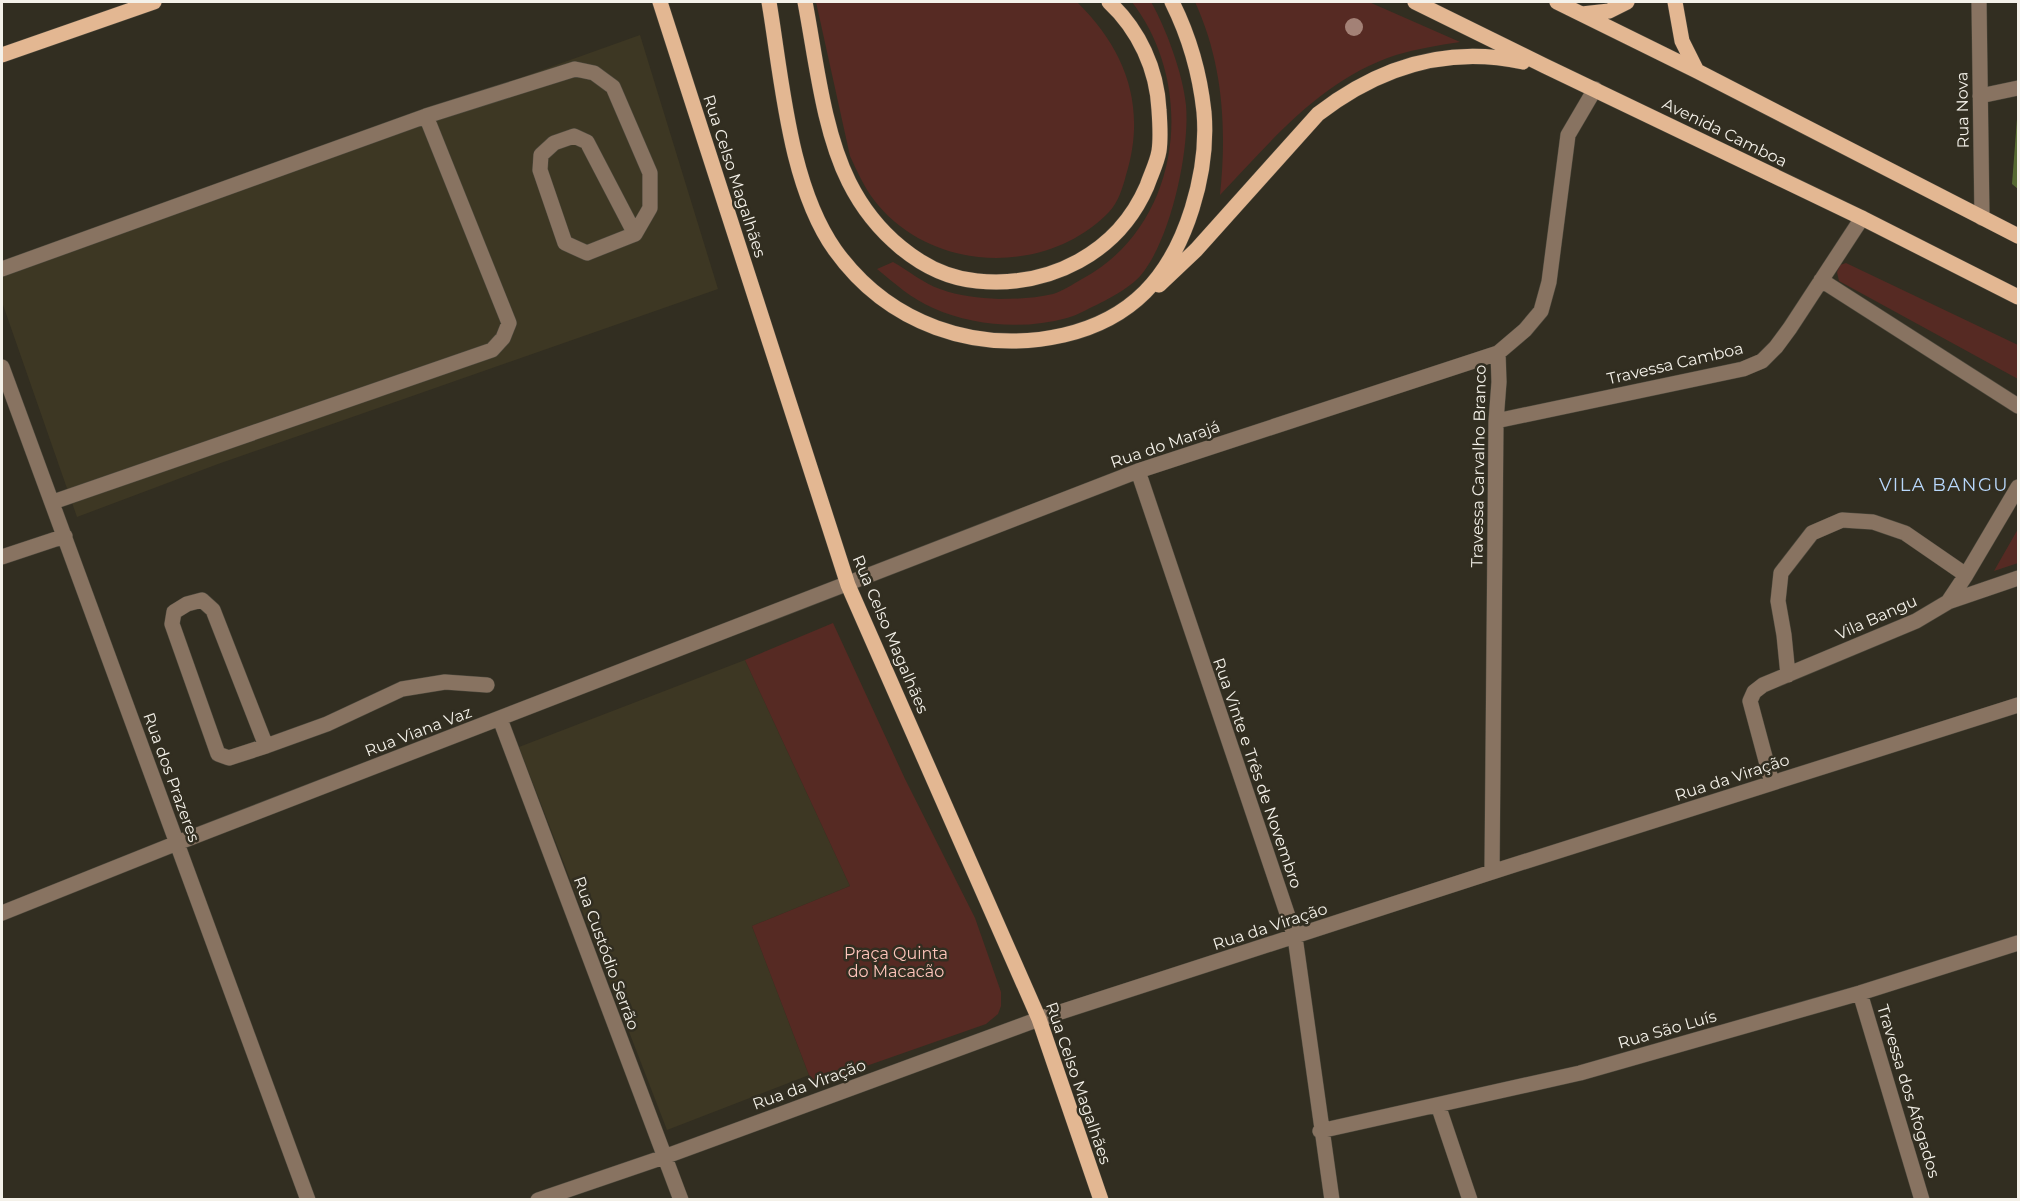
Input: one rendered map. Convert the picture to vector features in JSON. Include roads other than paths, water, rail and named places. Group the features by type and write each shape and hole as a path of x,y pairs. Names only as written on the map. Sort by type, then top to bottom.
{"main road":[{"path":"2,55 154,2"},
{"name":"Rua Celso Magalhães","path":"660,2 848,585 1039,1019 1101,1200"},
{"path":"668,26 671,2"},
{"path":"769,2 793,145 808,197 834,249 869,287 910,316 959,336 988,340 1018,341 1076,332 1099,323 1129,306 1156,287 1196,250 1318,114 1362,84 1419,62 1462,56 1509,59 1545,66"},
{"path":"805,2 830,131 849,182 872,219 902,248 940,271 976,281 1000,282 1044,275 1082,260 1098,250 1130,217 1154,168 1160,138 1159,102 1155,84 1144,50 1124,17 1109,2"},
{"path":"1129,306 1155,281 1179,243 1192,210 1201,166 1204,114 1200,86 1195,60 1172,2"},
{"name":"Avenida Camboa","path":"1415,2 1862,218 2019,297"},
{"path":"1557,2 1576,8 2019,236"},
{"path":"1576,8 1609,10 1627,2"},
{"path":"1675,2 1682,41 1697,71"}],"street":[{"name":"Rua Nova","path":"1979,2 1982,218"},
{"path":"2,269 426,116 575,69 594,73 613,87 650,173 650,208 635,234 587,252 565,243 540,170 541,154 554,143 574,136 587,142 635,234"},
{"path":"1980,96 2019,88"},
{"name":"Travessa Carvalho Branco","path":"1492,872 1498,352 1526,330 1541,311 1549,282 1568,135 1595,89"},
{"path":"53,502 492,350 498,344 509,323 426,116"},
{"name":"Travessa Camboa","path":"1496,421 1743,369 1762,361 1790,328 1862,218"},
{"path":"1821,280 2019,406"},
{"name":"Rua do Marajá","path":"848,585 1138,471 1498,352"},
{"name":"Rua dos Prazeres","path":"2,367 308,1200"},
{"name":"Rua Vinte e Três de Novembro","path":"1138,471 1295,937 1320,1131 1332,1200"},
{"name":"Vila Bangu","path":"1772,783 1750,701 1758,687 1916,621 1948,602 2019,487"},
{"path":"1788,675 1778,601 1781,573 1812,533 1842,520 1873,522 1905,533 1966,575"},
{"path":"2,557 65,536"},
{"path":"1948,602 2019,578"},
{"name":"Rua Viana Vaz","path":"2,913 177,843 848,585"},
{"path":"266,746 213,610 202,600 187,604 174,612 172,624 218,754 229,758 266,746 327,724 402,689 445,682 487,685"},
{"name":"Rua da Viração","path":"538,1200 664,1157 1039,1019 2019,705"},
{"name":"Rua Custódio Serrão","path":"500,719 681,1200"},
{"name":"Rua São Luís","path":"1320,1131 1580,1073 1860,993 2019,943"},
{"name":"Travessa dos Afogados","path":"1860,993 1922,1200"},
{"path":"1438,1105 1470,1200"}],"district":[{"name":"VILA BANGU","path":"1944,485"}],"park label":[{"name":"Praça Quinta do Macacão","path":"896,962"}]}
